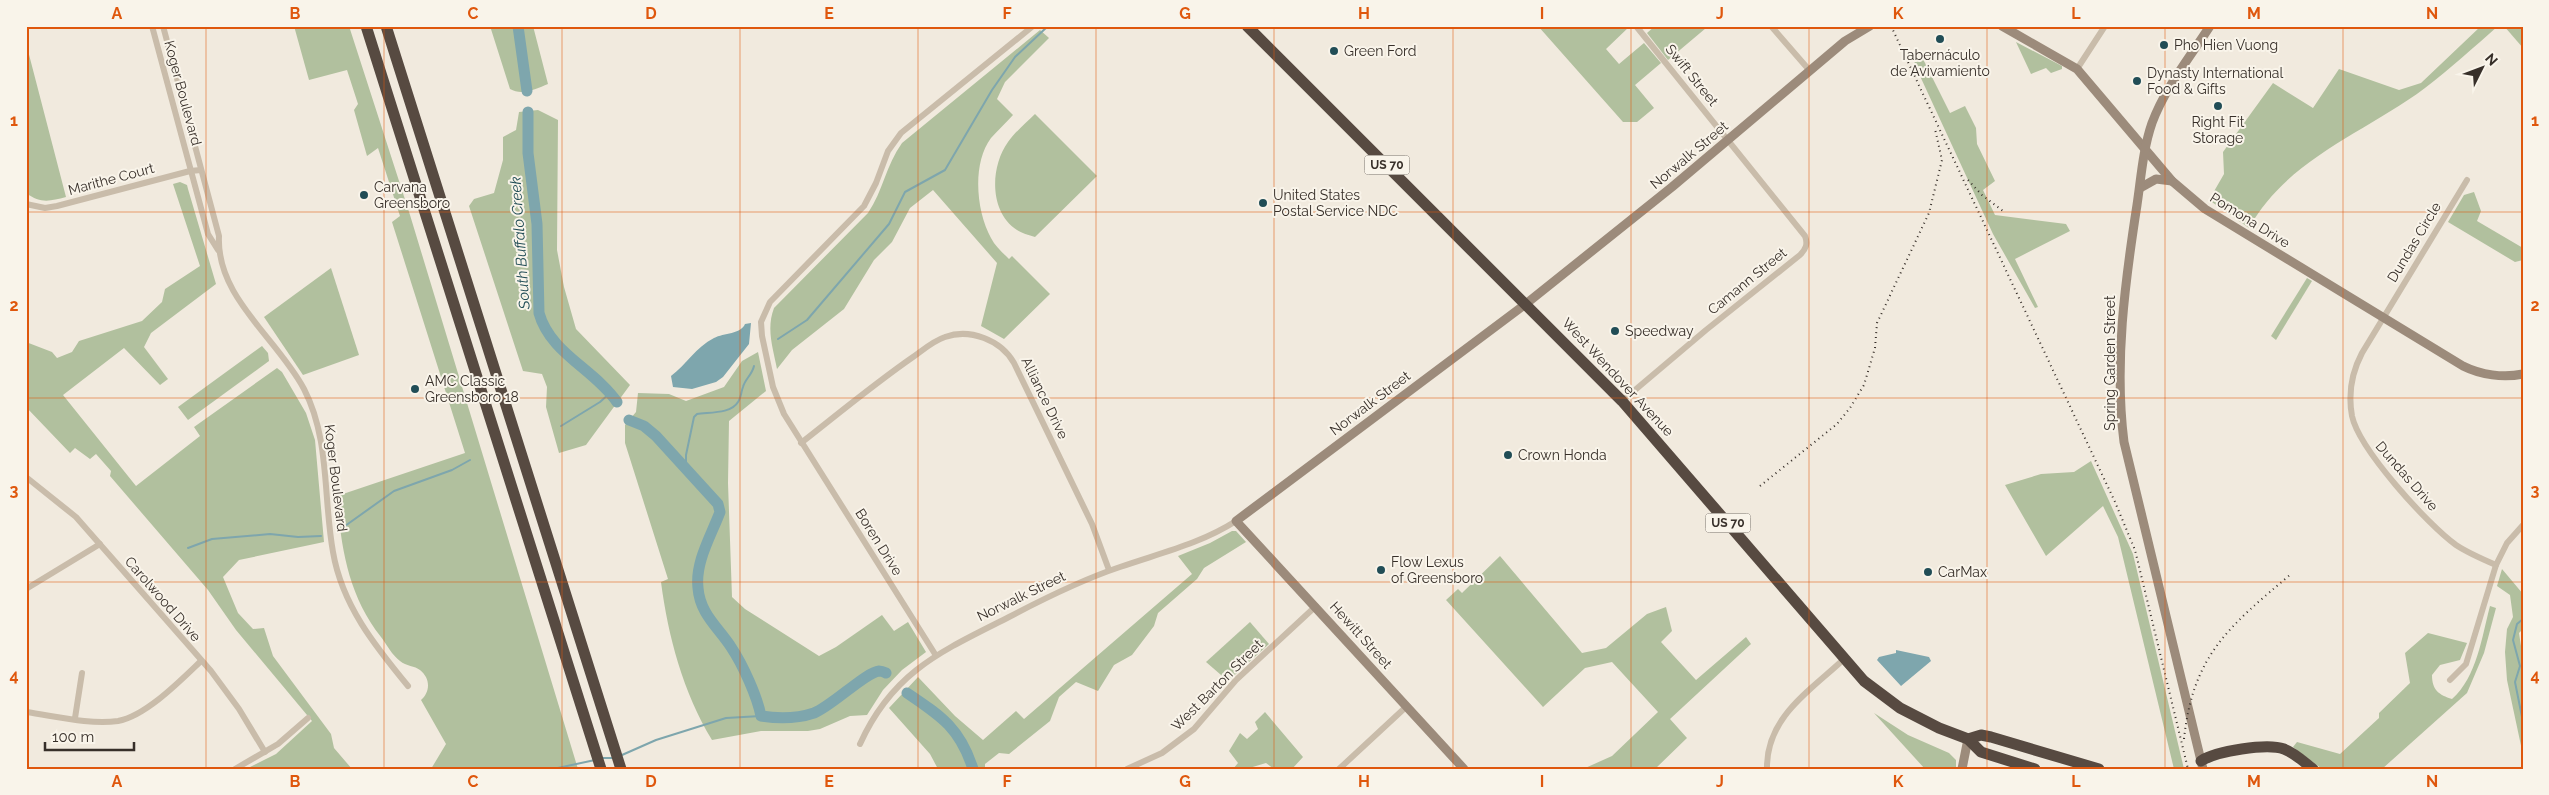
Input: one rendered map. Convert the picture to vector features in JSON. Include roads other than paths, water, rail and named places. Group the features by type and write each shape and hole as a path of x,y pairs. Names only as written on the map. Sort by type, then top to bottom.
{"highway":[{"path":"366,26 600,769"},
{"path":"386,26 621,769"},
{"name":"West Wendover Avenue","path":"1247,26 1622,401 1844,660 1875,691 1894,705 1939,728 1968,739 1981,752 2035,769"},
{"name":"West Wendover Avenue","path":"1968,739 1981,735 1991,737 2099,769"},
{"path":"2202,765 2212,754 2269,747 2283,748 2313,769"},
{"path":"2202,765 2213,761 2275,753 2290,757 2301,769"}],"street":[{"name":"Koger Boulevard","path":"152,26 208,234 218,250 226,280 303,388 318,426 323,449 333,552 343,588 366,633 408,686"},
{"name":"Koger Boulevard","path":"163,26 219,236 218,250"},
{"name":"Boren Drive","path":"935,654 784,414 773,387 762,336 761,322 770,302 864,206 876,183 888,151 902,133 1032,26"},
{"name":"Swift Street","path":"1636,26 1729,140"},
{"path":"1772,26 1810,72"},
{"name":"Norwalk Street","path":"860,744 880,709 899,685 935,654 1051,595 1109,570 1196,542 1236,521 1526,303 1729,140 1851,36 1870,26"},
{"name":"Pomona Drive","path":"2002,26 2076,69 2172,181 2205,208 2475,372 2502,376 2523,374"},
{"path":"2076,69 2105,26"},
{"name":"Spring Garden Street","path":"2202,765 2129,464 2122,423 2124,291 2146,150 2158,109 2178,74 2210,26"},
{"name":"Camann Street","path":"1622,401 1806,247 1805,236 1729,140"},
{"name":"Marithe Court","path":"26,204 45,208 57,206 190,170 201,170"},
{"path":"2140,188 2156,179 2172,181"},
{"name":"Dundas Circle","path":"2384,318 2466,180"},
{"name":"Dundas Drive","path":"2384,318 2358,360 2352,382 2352,416 2361,441 2374,459 2447,538 2471,554 2496,565"},
{"name":"Alliance Drive","path":"801,443 896,369 938,340 962,334 977,336 1004,349 1014,363 1092,524 1109,570"},
{"name":"Carolwood Drive","path":"26,477 76,517 202,661 234,702 265,752"},
{"name":"Hewitt Street","path":"1236,521 1464,769"},
{"path":"2450,680 2466,664 2496,565 2507,544 2523,525"},
{"path":"26,589 100,544"},
{"name":"West Barton Street","path":"1127,769 1162,753 1194,729 1236,680 1316,606"},
{"path":"1767,769 1770,744 1782,718 1795,702 1844,660"},
{"path":"26,712 118,721 133,715 149,705 202,661"},
{"path":"75,718 82,673"},
{"path":"1339,769 1407,706"},
{"path":"235,769 265,752 308,718"},
{"path":"1962,769 1968,739"}],"water":[{"path":"751,323 749,344 723,377 716,382 692,389 673,387 671,376 702,346 718,336 736,332 745,324"},
{"path":"1896,650 1929,657 1931,661 1901,686 1877,660 1879,657 1896,653"}],"waterway":[{"name":"South Buffalo Creek","path":"518,26 527,91"},
{"path":"778,339 807,320 889,224 905,192 945,170 992,90 1015,57 1048,26"},
{"name":"South Buffalo Creek","path":"528,112 528,153 537,224 539,313 545,327 562,350 597,380 617,402"},
{"path":"686,470 686,455 694,417 697,414 725,411 735,406 754,366"},
{"path":"561,426 600,402 610,393"},
{"name":"South Buffalo Creek","path":"629,420 644,426 656,436 718,504 720,512 701,559 698,578 699,597 710,620 731,647 740,663 753,690 761,716 788,718 814,713 830,704 873,673 879,671 886,673"},
{"path":"345,526 394,491 452,470 470,460"},
{"path":"188,548 212,539 270,534 298,537 321,536"},
{"path":"2523,619 2517,624 2513,640 2520,666 2515,682 2523,722"},
{"name":"South Buffalo Creek","path":"907,693 948,724 962,743 973,769"},
{"path":"622,755 656,740 726,718 761,716"},
{"path":"602,758 612,758"},
{"path":"553,769 595,760"}],"railway":[{"path":"1891,26 2115,502 2135,550 2188,769"},
{"path":"1760,486 1837,424 1850,408 1864,385 1875,348 1877,323 1929,213 1942,160 1935,129"},
{"path":"1968,180 1982,195 2003,211"},
{"path":"2184,739 2196,685 2206,663 2218,644 2250,610 2291,574"}],"place":[{"name":"Tabernáculo de Avivamiento","path":"1940,39"},
{"name":"Pho Hien Vuong","path":"2164,45"},
{"name":"Green Ford","path":"1334,51"},
{"name":"Dynasty International Food & Gifts","path":"2137,81"},
{"name":"Right Fit Storage","path":"2218,106"},
{"name":"Carvana Greensboro","path":"364,195"},
{"name":"United States Postal Service NDC","path":"1263,203"},
{"name":"Speedway","path":"1615,331"},
{"name":"AMC Classic Greensboro 18","path":"415,389"},
{"name":"Crown Honda","path":"1508,455"},
{"name":"Flow Lexus of Greensboro","path":"1381,570"},
{"name":"CarMax","path":"1928,572"}]}
